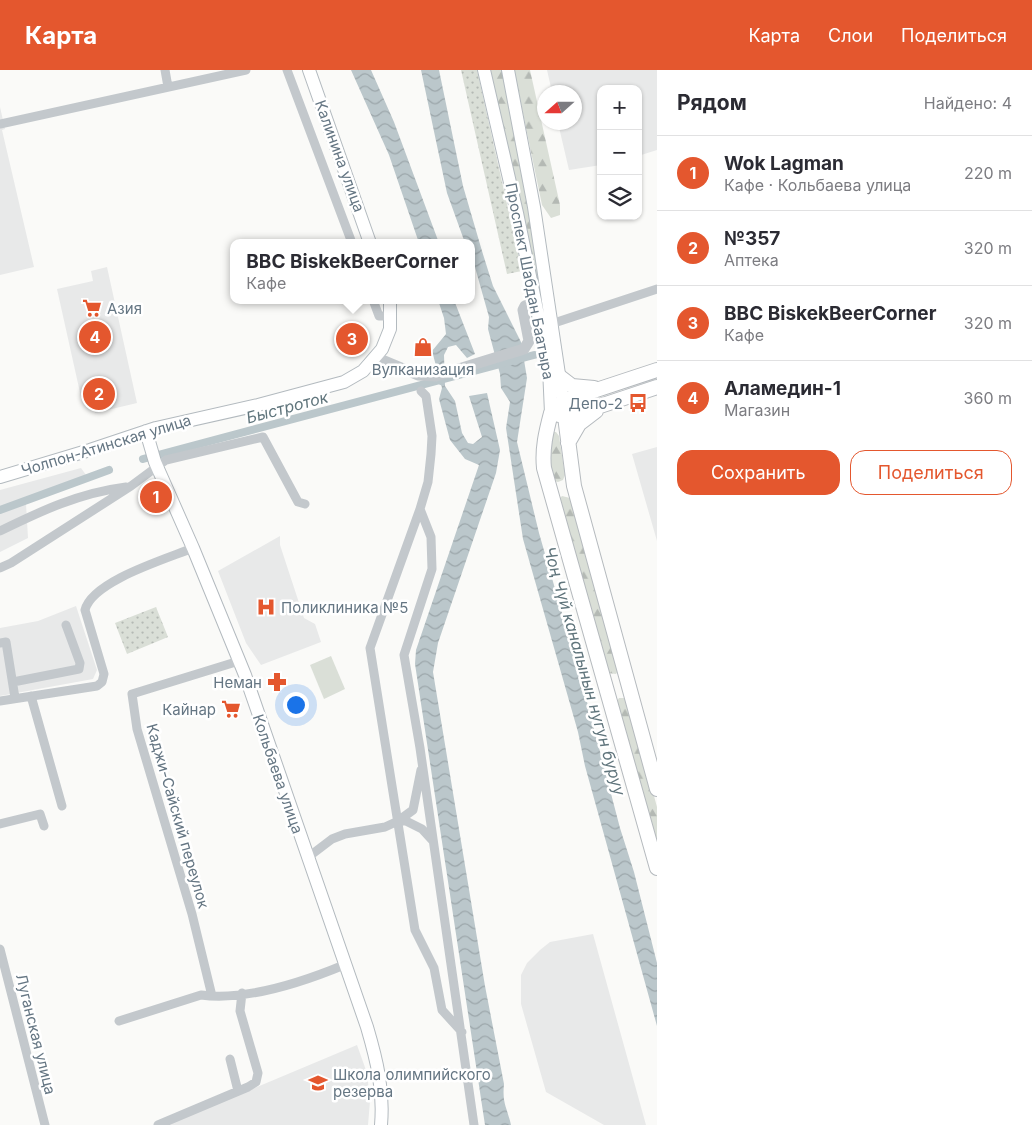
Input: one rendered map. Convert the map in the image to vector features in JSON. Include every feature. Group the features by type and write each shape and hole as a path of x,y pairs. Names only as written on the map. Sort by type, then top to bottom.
{"main road":[{"name":"Калинина улица","path":"309,70 369,239"},
{"name":"Проспект Шабдан Баатыра","path":"484,70 536,301 549,368 551,413 543,455 551,493 607,691 655,850 657,868"},
{"name":"Проспект Шабдан Баатыра","path":"508,70 534,207 566,417 574,486 657,789"},
{"path":"375,357 387,339 391,316 390,304"},
{"name":"Чолпон-Атинская улица","path":"0,477 146,431 332,386 355,376 375,357"},
{"path":"551,413 563,401 657,370"},
{"path":"559,376 565,382 579,388 602,388"},
{"path":"551,413 566,417 657,386"},
{"path":"568,443 579,424 606,404"},
{"path":"546,432 557,428 564,434 568,443"},
{"name":"Кольбаева улица","path":"146,431 156,465 193,548 239,661 344,965 379,1070 383,1102 381,1125"},
{"path":"551,493 574,486"},
{"path":"607,691 628,685"}],"street":[{"path":"165,70 168,87"},
{"path":"0,124 246,70"},
{"path":"287,70 350,239"},
{"path":"551,324 657,289"},
{"path":"375,357 418,374 436,376 524,349 529,341 523,310 525,306 536,301"},
{"path":"374,304 378,316 391,316"},
{"path":"421,391 426,396 432,454 428,482 370,648 415,930 434,968 442,1010 462,1032"},
{"path":"0,568 11,563 131,486 156,465 166,460 263,437 298,502 305,504"},
{"path":"0,531 43,509 110,489 131,486"},
{"path":"420,509 430,536 432,569 404,655 434,841 474,1125"},
{"path":"0,701 97,686 102,682 104,674 85,610 87,602 106,586 120,578 193,548"},
{"path":"13,682 79,669 80,663 66,625"},
{"path":"0,643 6,642 15,698"},
{"name":"Каджи-Сайский переулок","path":"212,996 192,914 137,729 132,694 239,661"},
{"path":"31,696 62,806"},
{"path":"307,858 332,839 345,834 385,827 398,821 413,810 422,763"},
{"path":"0,824 40,814 44,826"},
{"path":"398,821 406,821 422,829 434,841"},
{"name":"Луганская улица","path":"0,949 45,1125"},
{"path":"119,1021 201,995 212,996 280,989 344,965"},
{"path":"158,1125 254,1084 258,1074 240,1011 242,993"},
{"path":"230,1059 238,1091"}],"shaded area":[{"path":"547,70 657,70 657,150 642,155 642,85 597,85 597,166 569,170 560,130 582,130 582,85 550,85"},
{"path":"0,107 5,129 2,130 34,267 0,275"},
{"path":"107,267 137,403 95,413 91,395 81,397 57,289 93,281 91,271"},
{"name":"Депо-2","path":"657,447 657,541 632,454"},
{"path":"81,468 86,475 0,507 0,490"},
{"path":"26,504 28,538 0,552 0,513"},
{"name":"Поликлиника №5","path":"280,536 280,545 304,618 315,624 321,642 261,665 246,643 218,571"},
{"path":"76,606 97,670 93,679 0,696 0,628 38,621"},
{"path":"593,934 646,1125 604,1125 546,1092 521,1004 521,975 527,963 540,950 550,942"},
{"name":"Школа олимпийского резерва","path":"357,1045 367,1073 370,1101 368,1125 167,1125"}],"green space":[{"path":"461,70 477,70 522,271 507,274"},
{"path":"488,70 504,70 522,164 540,284 538,284"},
{"path":"514,70 530,70 537,102 537,130 543,130 560,205 560,215 551,218 542,205"},
{"path":"553,432 556,432 559,436 565,475 563,480 558,482 554,481 550,463"},
{"path":"562,496 570,498 618,671 616,674 608,673 560,498"},
{"path":"156,607 168,637 127,654 115,623"},
{"path":"331,656 345,689 324,699 310,665"},
{"path":"619,698 625,698 629,704 657,807 657,841 617,701"}],"water":[{"path":"351,70 371,70 394,122 438,239 418,239 389,155"},
{"path":"421,70 439,70 463,186 482,251 493,286 521,342 527,378 517,442 539,533 581,679 620,828 634,872 657,963 657,1026 585,766 578,732 523,539 506,428 510,402 501,388 500,374 488,329 489,317 475,267 475,239 464,239 447,193"},
{"path":"439,304 456,304 475,354 467,358 456,345 448,347 444,355 445,386 455,401 462,433 468,443 473,444 482,437 469,396 487,393 500,450 496,473 438,643 433,672 485,986 504,1084 504,1101 511,1125 485,1125 415,664 416,650 479,465 465,459 450,440 439,399 442,388 432,351 446,334 444,318"}],"waterway":[{"name":"Быстроток","path":"143,459 534,355"},
{"name":"Чоң Чүй каналынын нугун буруу","path":"437,382 443,385"},
{"name":"Быстроток","path":"0,510 109,470"}],"place":[{"name":"Азия","path":"92,308"},
{"name":"Аламедин-1","path":"95,337"},
{"name":"BBC BiskekBeerCorner","path":"352,339"},
{"name":"Вулканизация","path":"423,347"},
{"name":"№357","path":"99,394"},
{"name":"Депо-2","path":"638,403"},
{"name":"Wok Lagman","path":"156,497"},
{"name":"Поликлиника №5","path":"266,607"},
{"name":"Неман","path":"277,682"},
{"name":"Кайнар","path":"231,709"},
{"name":"Школа олимпийского резерва","path":"318,1083"}]}
